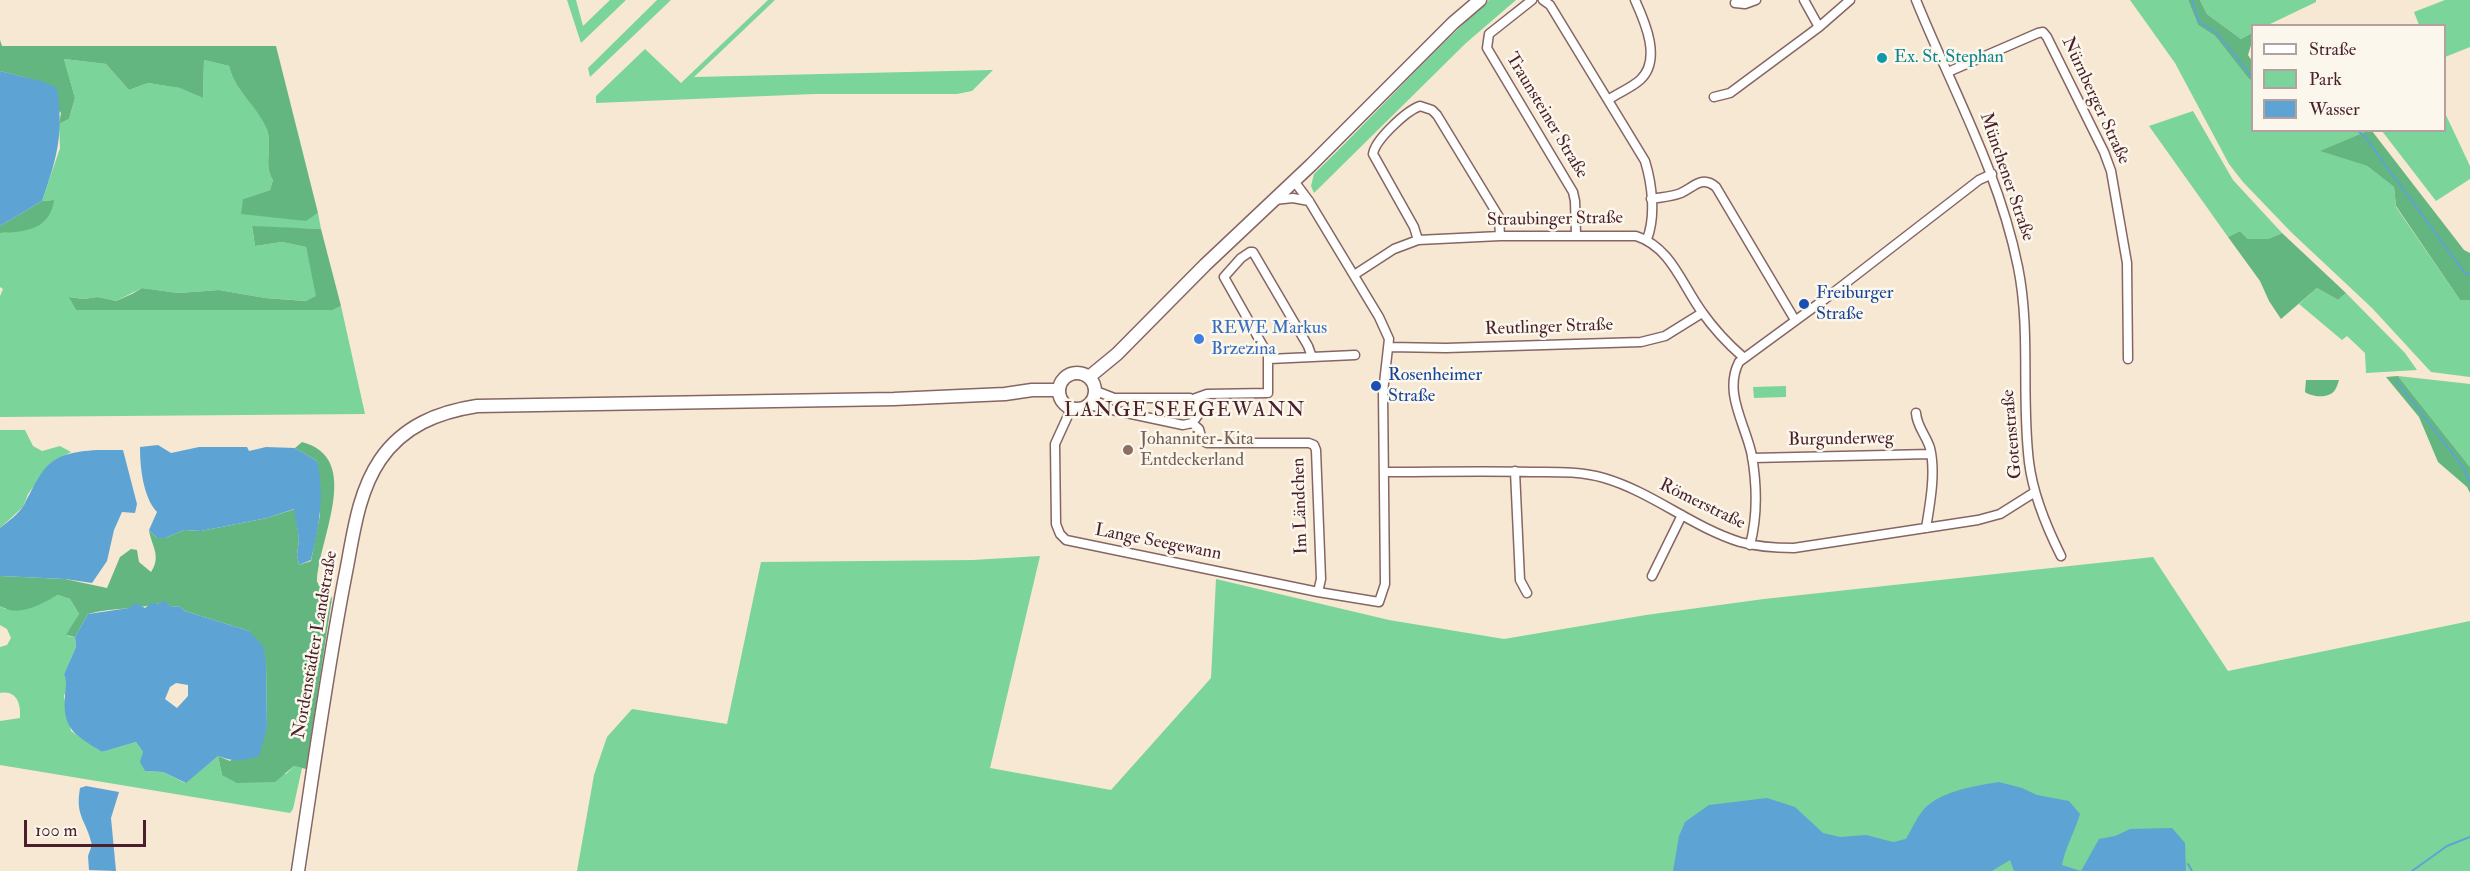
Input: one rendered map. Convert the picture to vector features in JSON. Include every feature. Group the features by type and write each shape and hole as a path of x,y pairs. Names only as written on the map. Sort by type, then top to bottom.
{"main road":[{"path":"1089,377 1117,354 1205,265 1480,0"},
{"path":"1079,373 1089,377 1096,391 1089,405 1080,410 1071,408 1062,401 1059,390 1063,379 1068,375 1079,373"},
{"name":"Nordenstädter Landstraße","path":"298,871 337,619 356,523 371,475 381,459 400,438 430,418 452,410 477,406 905,398 1059,390"}],"street":[{"name":"Traunsteiner Straße","path":"1532,0 1489,34 1487,48 1573,192 1576,235"},
{"path":"1543,0 1550,4 1645,161 1650,175 1652,228 1647,239"},
{"path":"1608,100 1637,82 1648,68 1651,51 1649,40 1635,0"},
{"path":"1736,3 1745,4 1756,0"},
{"path":"1804,0 1819,27"},
{"path":"1714,97 1730,93 1819,27 1850,0"},
{"name":"Münchener Straße","path":"1916,0 1992,174 2006,218 2019,268 2024,311 2025,375"},
{"name":"Nürnberger Straße","path":"1948,72 2038,33 2043,32 2047,37 2104,152 2111,171 2127,263 2130,350 2128,359"},
{"path":"1418,240 1414,227 1373,154 1377,143 1408,112 1420,106 1432,110 1437,115 1498,217 1500,237"},
{"path":"1750,545 1755,523 1756,489 1749,443 1735,402 1734,375 1737,366 1743,357 1979,180 1992,174"},
{"path":"1294,181 1309,201 1384,326 1389,347 1383,392 1385,472"},
{"path":"1651,199 1681,193 1700,182 1712,183 1795,320"},
{"path":"1272,201 1293,198 1309,201"},
{"name":"Straubinger Straße","path":"1353,275 1394,249 1418,240 1624,234 1647,239 1664,252 1702,313 1743,357"},
{"path":"1096,391 1114,398 1185,397 1193,399 1207,394 1268,393 1269,359 1224,280 1225,275 1240,258 1252,252 1308,346 1311,357"},
{"name":"Reutlinger Straße","path":"1389,347 1446,348 1641,342 1665,336 1702,313"},
{"path":"1269,359 1355,355"},
{"name":"Gotenstraße","path":"2025,375 2029,464 2035,492 2048,529 2061,556"},
{"path":"1089,405 1183,425 1192,423 1197,417 1199,410 1193,399"},
{"name":"Lange Seegewann","path":"1071,408 1054,444 1056,524 1063,538 1070,542 1318,592 1379,602 1384,595 1386,578 1385,472"},
{"path":"1916,413 1918,424 1931,454 1931,481 1926,528"},
{"name":"Im Ländchen","path":"1192,423 1200,431 1202,441 1207,443 1310,443 1314,445 1321,579 1318,592"},
{"name":"Burgunderweg","path":"1752,458 1931,454"},
{"path":"1515,471 1520,580 1527,593"},
{"name":"Römerstraße","path":"1385,472 1575,472 1603,477 1723,535 1750,545 1770,548 1794,548 1978,520 2000,514 2035,492"},
{"path":"1652,576 1682,515"}],"green space":[{"path":"567,0 576,0 583,26 610,0 626,0 581,43"},
{"path":"657,0 671,0 590,77 588,68"},
{"path":"768,0 775,0 694,77 993,70 972,91 957,94 814,94 596,103 596,96 645,49 681,83"},
{"path":"1489,0 1516,0 1466,43 1314,193 1311,186 1314,174 1444,42"},
{"path":"2130,0 2188,0 2198,25 2215,36 2251,80 2251,132 2365,132 2321,151 2367,166 2394,187 2396,207 2460,300 2470,300 2470,377 2431,372 2372,308 2291,232 2243,182 2229,164 2175,63"},
{"path":"2188,0 2200,0 2207,14 2241,39 2251,34 2248,55 2251,60 2251,80 2215,36 2198,25"},
{"path":"2200,0 2316,0 2270,24 2251,24 2251,34 2241,39 2207,14"},
{"path":"2445,0 2470,0 2470,47 2446,57 2446,24 2419,24 2414,12"},
{"path":"0,40 2,46 276,46 318,213 306,221 241,214 243,199 270,190 273,180 268,162 267,130 236,84 229,66 204,60 203,98 180,88 148,83 129,90 106,64 64,59 75,98 69,119 59,124 61,113 27,78 0,71"},
{"path":"64,59 106,64 129,90 148,83 181,88 203,98 204,60 229,66 236,84 259,114 269,137 268,162 273,180 270,190 243,199 305,221 318,213 321,229 252,227 255,246 282,242 306,247 317,296 307,301 265,298 219,290 178,293 142,288 116,301 98,297 83,299 70,297 76,310 333,310 341,306 365,414 0,417 0,296 3,289 0,287 0,233 6,233 53,200 42,201 60,148 59,124 69,119 75,98"},
{"path":"2193,111 2233,180 2282,233 2268,239 2248,239 2240,231 2228,237 2149,126"},
{"path":"2446,115 2470,166 2470,179 2436,201 2383,132 2446,132"},
{"path":"2365,132 2373,132 2464,250 2470,253 2470,300 2460,300 2396,206 2394,187 2367,166 2320,151"},
{"path":"54,200 48,217 36,227 0,233 0,226 42,201"},
{"path":"252,226 321,229 341,306 333,310 76,310 69,297 83,299 98,297 116,301 142,288 178,293 219,290 265,298 306,301 316,296 306,247 282,242 255,246"},
{"path":"2240,231 2248,239 2268,239 2282,233 2346,293 2338,300 2317,288 2281,319 2260,281 2228,237"},
{"path":"2317,288 2338,300 2346,293 2405,353 2417,370 2366,373 2365,353 2347,336 2342,340 2299,304"},
{"path":"2398,376 2470,384 2470,467"},
{"path":"2398,376 2470,467 2470,493 2467,487 2438,462 2419,417 2386,377"},
{"path":"2306,380 2339,380 2332,393 2320,396 2305,392"},
{"path":"1786,386 1786,397 1754,398 1753,387"},
{"path":"0,430 25,430 33,446 42,451 60,446 71,452 52,462 28,494 23,507 0,528"},
{"path":"302,442 320,451 331,465 334,482 333,502 317,582 332,598 306,769 294,766 275,782 237,783 222,775 218,756 230,761 267,728 266,662 249,631 185,611 179,606 172,607 164,602 88,614 75,637 66,635 79,614 70,599 58,595 30,608 15,611 7,609 0,606 0,576 65,579 107,588 120,557 131,549 137,550 139,562 151,572 156,556 149,530 157,538 165,538 184,530 201,531 267,518 295,509 299,539 297,555 299,565 311,561 320,515 317,461 295,448"},
{"path":"1040,556 990,768 1111,790 1211,678 1216,579 1389,620 1504,639 1646,615 1764,599 2153,557 2228,671 2470,621 2470,871 577,871 594,775 607,737 632,709 727,724 761,562 973,560"},
{"path":"58,595 70,599 79,614 67,636 75,637 76,647 64,674 68,684 64,696 71,731 102,752 136,742 143,752 145,771 163,772 185,783 218,756 222,775 286,774 294,766 302,768 293,809 290,813 0,765 0,721 20,718 20,713 19,703 14,696 0,693 0,647 7,645 11,638 7,629 0,625 0,606 5,609 42,603"}],"water":[{"path":"0,71 44,82 57,88 60,119 58,146 42,201 0,226"},
{"path":"158,445 171,453 199,447 247,447 249,451 266,447 295,448 317,461 321,486 320,511 311,560 299,565 297,555 299,539 294,509 267,518 201,531 184,530 165,538 157,538 149,530 157,512 145,490 140,447"},
{"path":"97,450 123,450 137,504 135,513 122,512 114,530 107,561 92,583 65,579 0,576 0,528 22,508 43,471 58,458 68,454"},
{"path":"164,601 172,607 179,606 185,611 249,631 263,646 266,662 267,728 259,756 238,760 218,756 186,783 163,772 145,771 140,762 143,752 136,742 102,752 73,731 66,717 64,674 76,647 75,637 88,614 129,608 136,603 145,608 151,603 157,604","holes":["176,683 188,685 188,696 177,708 165,699 170,687"]},
{"path":"1999,782 2037,795 2069,801 2080,814 2062,865 2081,871 2014,871 2010,860 1992,871 1673,871 1679,836 1685,822 1709,805 1767,798 1795,807 1823,833 1840,837 1866,835 1893,842 1906,839 1927,806 1943,796"},
{"path":"86,786 119,792 111,818 116,871 89,870 88,856 92,845 79,805 80,788"},
{"path":"2172,828 2185,843 2186,871 2081,871 2099,839 2115,836 2130,829"}],"waterway":[{"path":"2192,0 2199,22 2217,33 2251,76"},
{"path":"2359,132 2464,272 2470,275"},
{"path":"2397,382 2463,467 2470,482"},
{"path":"2412,871 2447,846 2470,837"},
{"path":"2188,864 2192,871"}],"place":[{"name":"Ex. St. Stephan","path":"1882,58"},
{"name":"Freiburger Straße","path":"1804,304"},
{"name":"REWE Markus Brzezina","path":"1199,339"},
{"name":"Rosenheimer Straße","path":"1376,386"},
{"name":"Johanniter-Kita Entdeckerland","path":"1128,450"}],"district":[{"name":"LANGE SEEGEWANN","path":"1185,412"}]}
